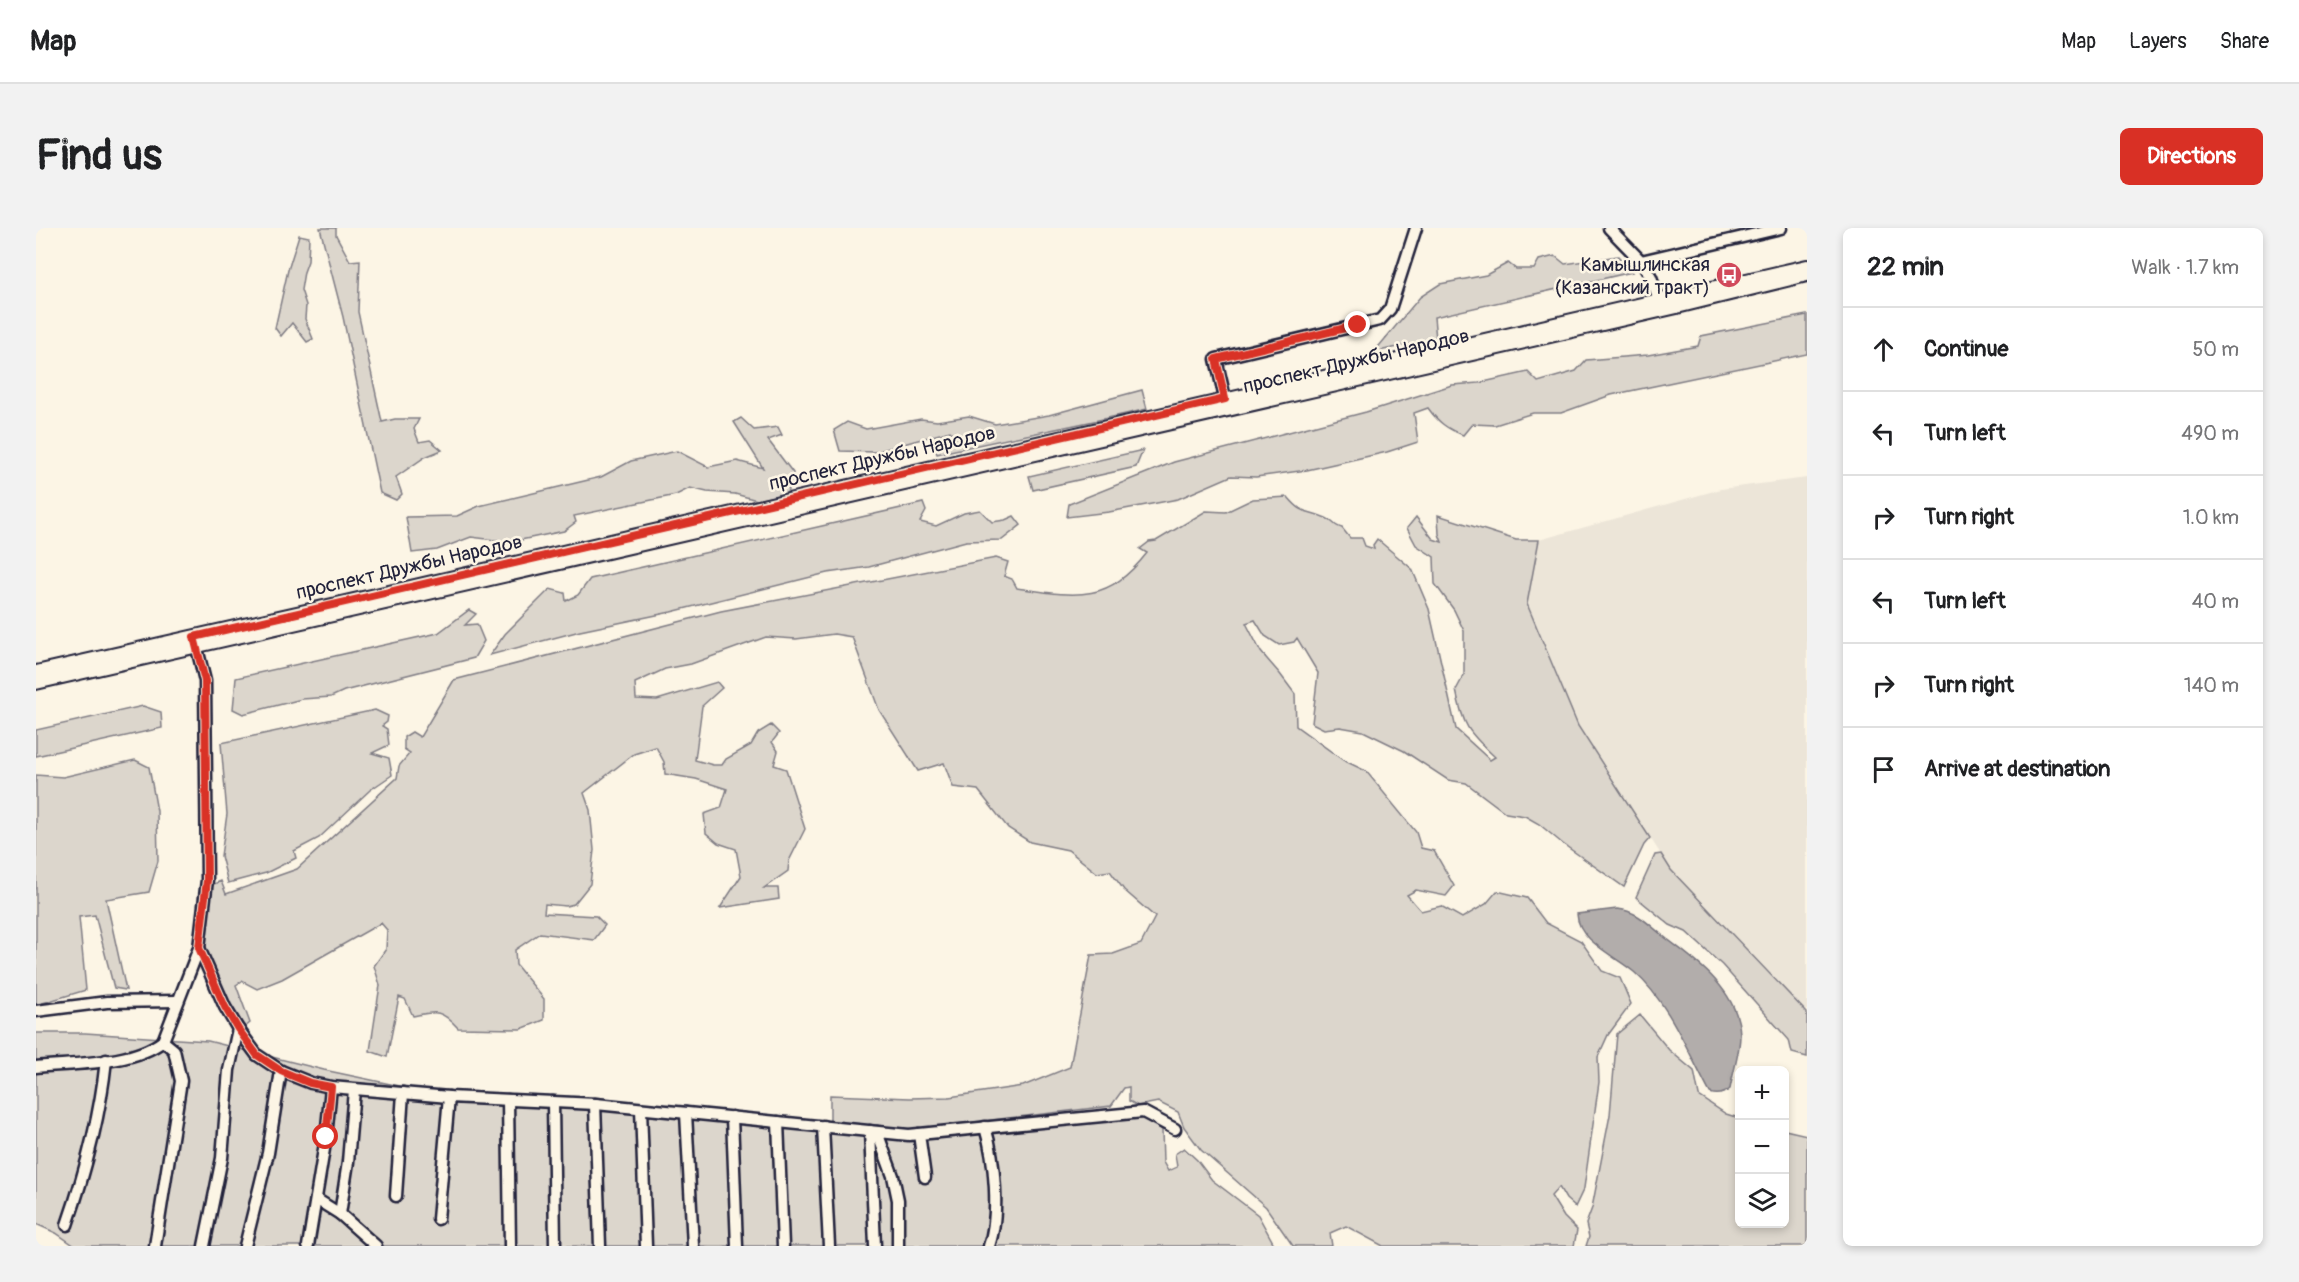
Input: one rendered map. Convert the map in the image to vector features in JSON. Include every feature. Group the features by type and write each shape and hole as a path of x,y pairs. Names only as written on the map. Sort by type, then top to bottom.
{"main road":[{"name":"проспект Дружбы Народов","path":"36,683 196,642 1226,404 1807,266"},
{"name":"проспект Дружбы Народов","path":"1226,404 1677,307 1807,275"},
{"name":"проспект Дружбы Народов","path":"36,672 196,642"}],"street":[{"path":"1226,404 1216,359 1380,320 1390,309 1416,228"},
{"path":"1610,228 1641,261 1652,277 1659,300"},
{"path":"1641,261 1781,228"},
{"path":"36,1067 129,1057 163,1041 199,948 207,880 205,681 196,642"},
{"path":"199,948 238,1029 257,1055 281,1071 310,1083 331,1087 595,1104 919,1134 1143,1112 1175,1129"},
{"path":"36,1011 107,1002 177,1001"},
{"path":"204,1246 222,1158 229,1070 238,1029"},
{"path":"155,1246 181,1082 174,1050 163,1041"},
{"path":"67,1225 86,1170 97,1128 106,1060"},
{"path":"245,1246 268,1153 281,1071"},
{"path":"308,1246 331,1087"},
{"path":"340,1214 348,1162 354,1090"},
{"path":"396,1196 402,1093"},
{"path":"438,1220 449,1096"},
{"path":"508,1100 510,1246"},
{"path":"553,1102 555,1246"},
{"path":"595,1104 600,1246"},
{"path":"641,1108 645,1246"},
{"path":"686,1113 693,1246"},
{"path":"732,1117 737,1246"},
{"path":"778,1122 783,1246"},
{"path":"823,1126 829,1246"},
{"path":"985,1127 990,1144 994,1193 993,1236 989,1246"},
{"path":"873,1131 875,1246"},
{"path":"873,1131 893,1176 898,1200 898,1246"},
{"path":"919,1134 925,1177"},
{"path":"316,1199 340,1214 376,1246"}],"shaded area":[{"path":"320,228 336,228 336,235 350,261 360,260 358,312 382,422 395,419 419,419 414,429 419,442 430,440 442,450 425,457 396,477 402,494 396,500 380,493 343,317"},
{"path":"299,235 309,237 308,261 301,290 306,305 305,319 313,339 307,342 292,323 281,336 275,328 288,270"},
{"path":"1555,256 1565,264 1618,256 1632,272 1434,317 1436,339 1374,352 1420,297 1440,284 1486,275 1508,263 1516,269 1534,269 1539,260"},
{"path":"1807,315 1807,354 1611,395 1561,413 1533,413 1495,425 1472,424 1463,435 1443,424 1428,408 1414,413 1418,442 1387,452 1307,470 1256,477 1231,476 1178,499 1067,517 1069,504 1174,462 1366,412 1452,385 1479,383 1528,372 1538,382 1576,371 1586,360 1648,355 1698,346 1701,336"},
{"path":"1142,390 1147,409 937,454 934,447 957,438 950,431 875,452 840,451 834,430 847,422 866,429 921,419 937,421 969,416 995,424 1049,415"},
{"path":"741,418 754,430 778,427 782,435 768,440 793,473 787,493 757,500 735,494 690,488 676,495 574,516 576,522 564,531 511,542 471,537 437,550 412,553 406,517 457,516 479,506 601,477 631,461 677,451 708,467 737,461 763,468 734,422"},
{"path":"1143,450 1136,467 1033,490 1029,476"},
{"path":"1807,478 1807,1013 1671,870 1578,726 1527,603 1539,540 1721,489"},
{"path":"1288,497 1302,510 1326,518 1342,528 1350,538 1362,538 1365,546 1374,549 1373,545 1377,539 1412,569 1429,609 1456,729 1490,760 1495,757 1478,741 1464,720 1456,690 1464,675 1464,631 1454,610 1435,584 1434,557 1416,545 1407,528 1416,517 1433,539 1442,542 1438,515 1516,540 1539,540 1527,604 1578,726 1650,838 1644,845 1624,887 1539,824 1525,816 1506,813 1466,783 1448,780 1404,751 1363,731 1340,727 1324,729 1312,723 1318,673 1297,638 1294,642 1279,645 1265,636 1255,620 1246,623 1261,652 1295,694 1296,726 1343,760 1366,771 1416,832 1421,848 1434,851 1454,886 1446,896 1416,890 1407,895 1421,911 1441,906 1462,918 1486,904 1497,891 1527,898 1546,923 1581,941 1602,971 1620,978 1631,1004 1608,1035 1598,1057 1599,1082 1584,1188 1575,1207 1566,1199 1559,1187 1551,1196 1564,1217 1577,1230 1574,1246 1383,1246 1346,1226 1330,1233 1332,1246 1293,1246 1266,1207 1201,1150 1184,1127 1178,1112 1158,1102 1138,1106 1129,1101 1129,1087 1124,1088 1111,1106 905,1130 830,1123 830,1095 949,1097 1023,1086 1070,1067 1091,955 1113,954 1141,944 1155,917 1124,890 1110,871 1097,873 1068,850 1030,842 1008,828 978,790 953,787 944,763 918,771 879,710 852,637 834,634 796,639 766,637 691,664 665,669 635,683 636,699 657,700 717,682 722,688 702,706 695,760 722,765 726,759 751,745 758,733 771,725 779,733 772,742 778,751 774,765 786,769 805,829 789,861 788,871 764,888 778,888 779,899 720,908 741,876 736,849 718,843 706,833 704,814 721,808 727,789 696,779 665,774 664,762 656,747 634,754 584,793 590,810 594,850 590,884 574,904 566,906 545,904 544,913 596,916 605,925 594,940 540,933 515,950 516,965 544,999 544,1020 521,1029 458,1028 447,1017 438,1013 413,1016 405,999 399,997 387,1057 370,1051 380,985 374,966 386,949 387,930 381,923 282,979 257,989 242,981 236,985 250,1023 245,1027 214,974 203,942 209,886 221,881 226,894 297,869 397,778 399,766 410,753 404,749 404,737 412,732 420,737 454,680 721,611 996,558 1008,562 1004,576 1012,579 1017,588 1057,594 1089,593 1104,589 1132,570 1147,553 1140,549 1149,542 1156,541 1206,511 1226,512 1253,499"},
{"path":"923,503 926,511 920,522 936,526 964,513 980,510 992,522 1014,516 1021,525 1002,540 966,541 869,567 827,573 671,612 580,631 490,655 505,634 550,589 565,593 566,601 578,595 590,579"},
{"path":"469,610 476,614 465,625 477,624 484,641 474,658 344,691 331,697 302,699 243,714 233,709 236,678 438,633"},
{"path":"143,706 161,712 162,728 36,756 36,730"},
{"path":"375,710 388,716 387,722 382,726 387,729 389,745 372,753 389,758 392,775 370,790 319,838 294,851 296,858 266,873 228,883 221,856 227,814 221,743"},
{"path":"135,760 149,767 157,811 158,861 149,892 106,899 126,990 114,988 95,915 79,917 86,990 36,1005 36,775 63,777"},
{"path":"1661,854 1671,870 1807,1013 1807,1057 1792,1053 1789,1040 1722,965 1686,932 1670,925 1636,897 1655,855"},
{"path":"1617,909 1632,913 1644,920 1715,980 1733,1005 1738,1019 1740,1042 1730,1089 1718,1094 1710,1093 1677,1029 1657,998 1634,972 1591,940 1579,924 1577,914"},
{"path":"1640,1015 1669,1050 1694,1071 1699,1096 1726,1114 1735,1117 1735,1228 1789,1228 1789,1131 1807,1135 1807,1246 1586,1246 1589,1237 1586,1224 1592,1208 1610,1115 1617,1034"},
{"path":"36,1033 85,1033 208,1041 324,1070 433,1093 901,1137 910,1141 924,1136 975,1131 977,1134 984,1135 989,1130 1137,1118 1150,1120 1162,1130 1163,1162 1168,1171 1177,1167 1175,1154 1184,1148 1197,1160 1212,1180 1258,1215 1275,1246 75,1246 56,1233 36,1224"}],"place":[{"name":"Камышлинская (Казанский тракт)","path":"1729,275"}],"route":[{"path":"326,1137 331,1087 310,1083 281,1071 257,1055 225,1007 199,948 207,880 205,681 194,637 1225,399 1216,359 1358,325"}]}
